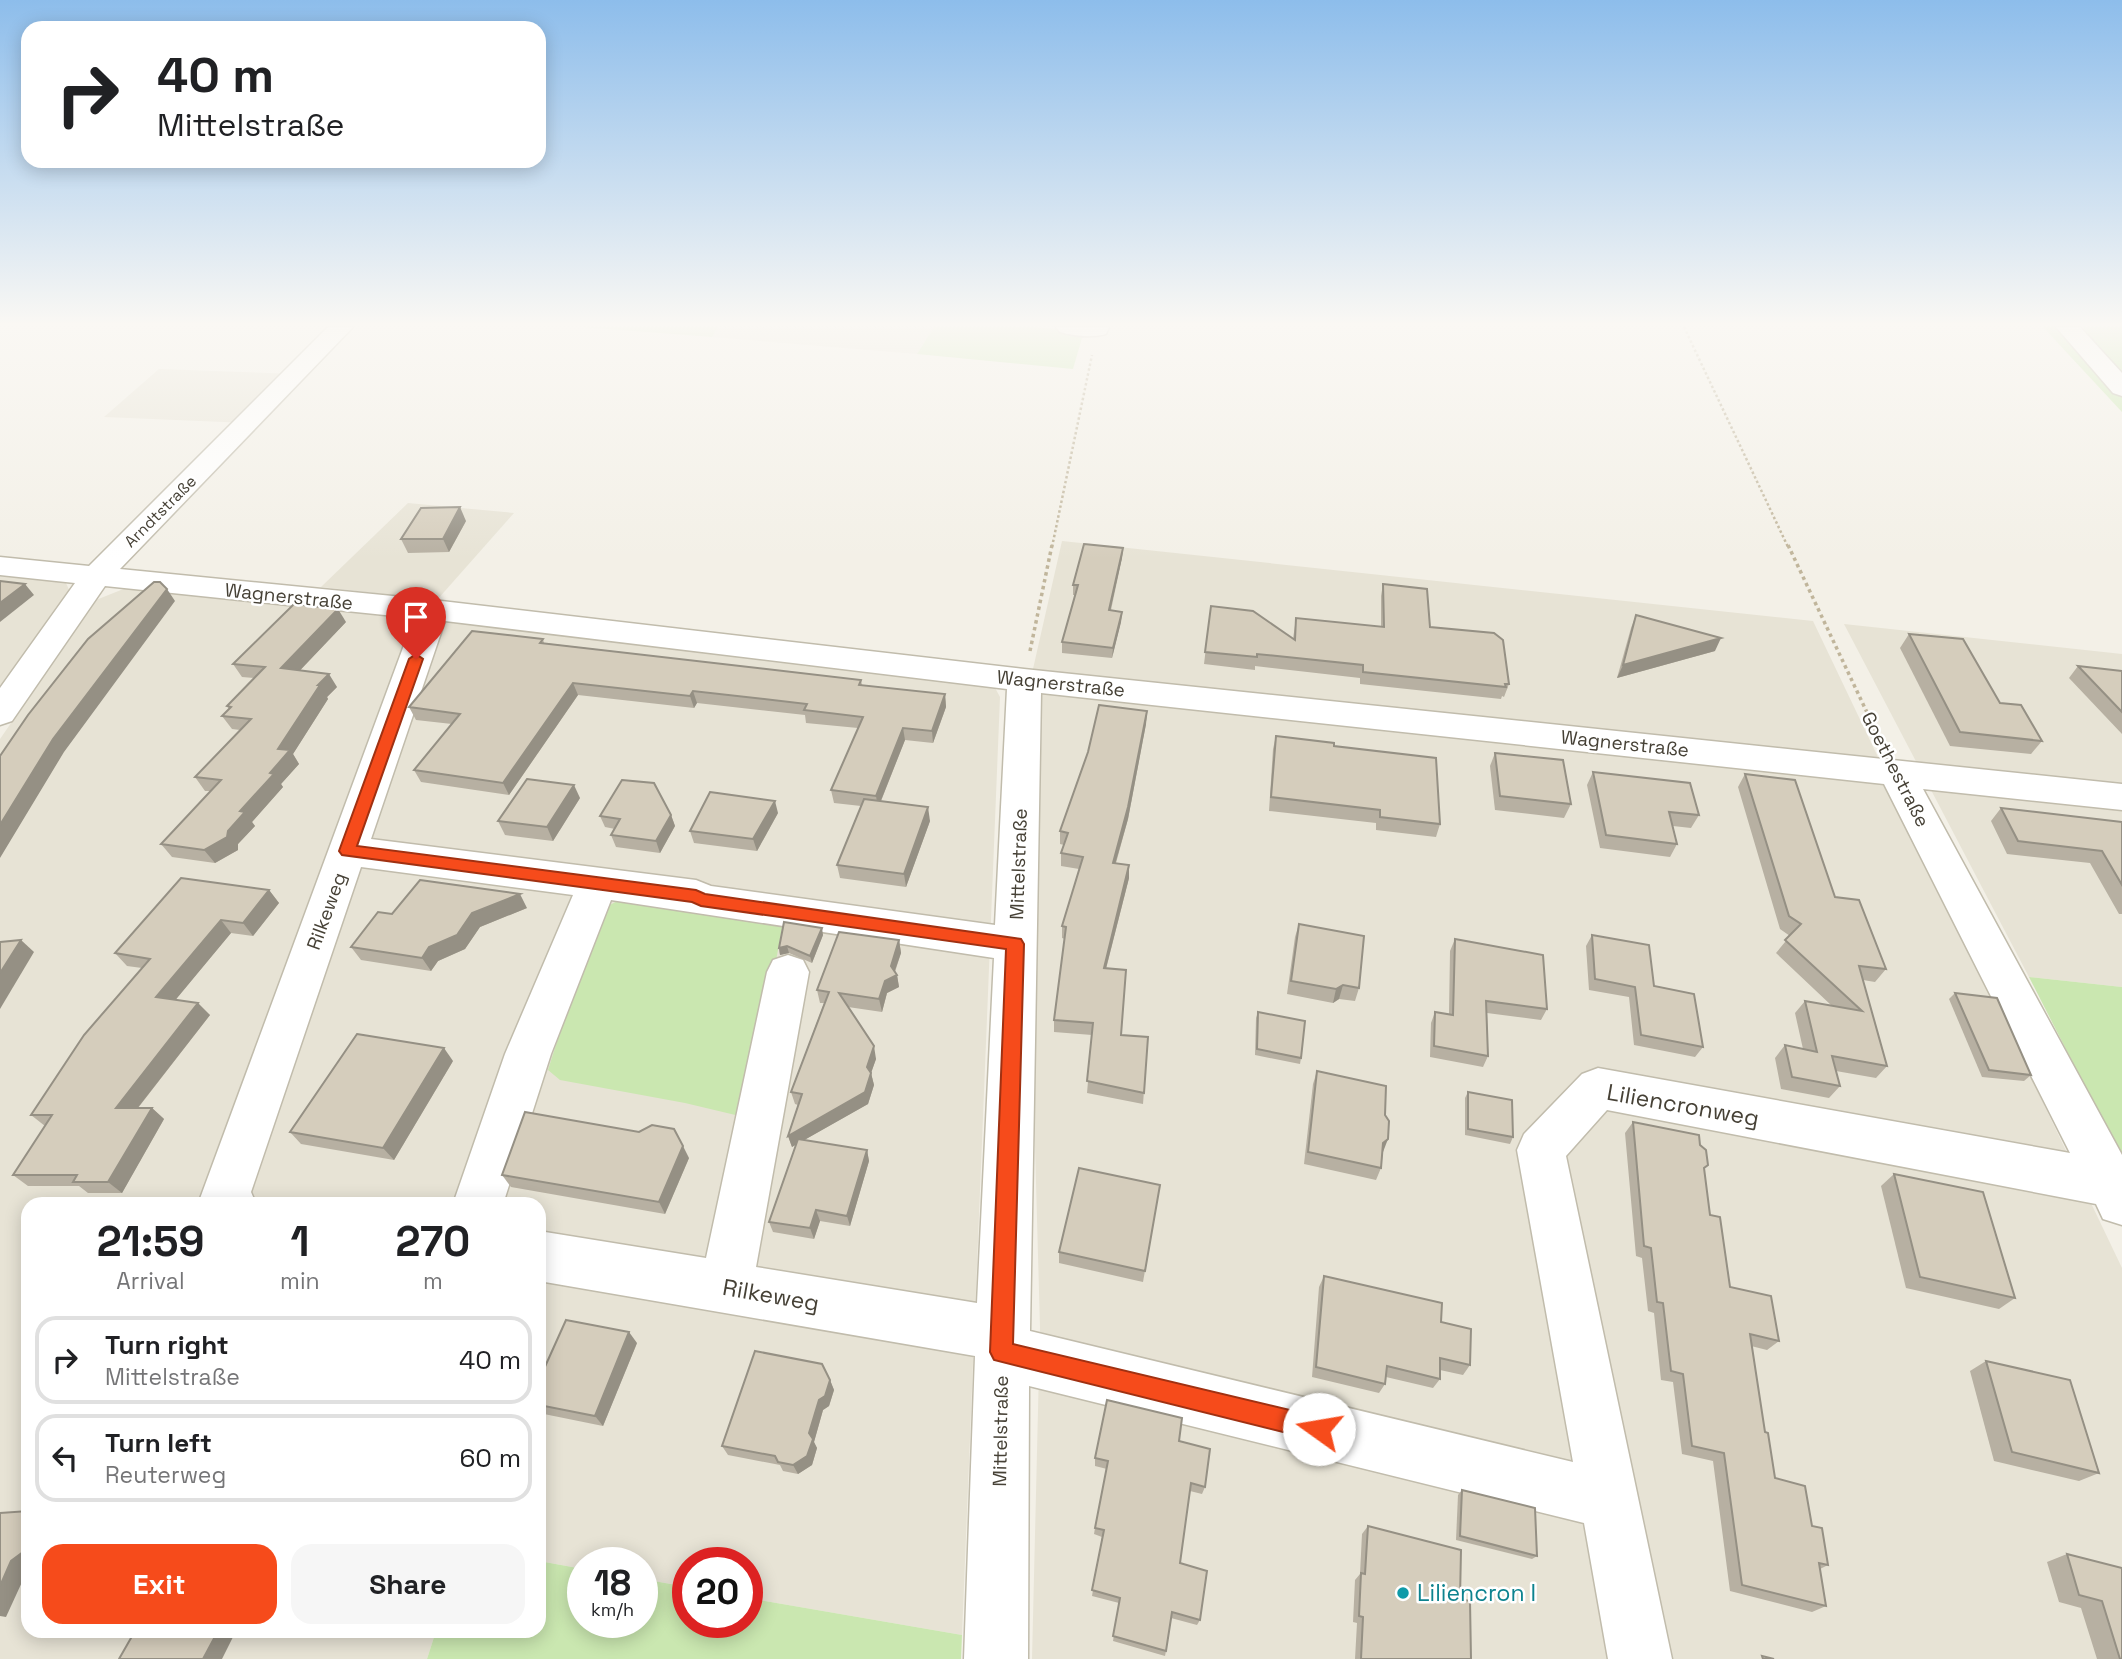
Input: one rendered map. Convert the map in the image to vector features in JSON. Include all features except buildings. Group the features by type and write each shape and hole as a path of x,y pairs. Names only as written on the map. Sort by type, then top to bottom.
{"street":[{"name":"Arndtstraße","path":"0,713 96,576 265,404"},
{"name":"Wagnerstraße","path":"0,566 433,610 1024,680 2122,797"},
{"name":"Rilkeweg","path":"224,1197 433,610"},
{"name":"Mittelstraße","path":"996,1659 1002,1343 1024,680"},
{"name":"Goethestraße","path":"1896,772 2115,1181"},
{"path":"348,851 598,883 1015,944"},
{"path":"480,1197 528,1054 598,883"},
{"path":"726,1288 788,972"},
{"name":"Liliencronweg","path":"1640,1659 1541,1150 1598,1088 2115,1181"},
{"name":"Rilkeweg","path":"546,1257 726,1288 1002,1343 1610,1500"}],"path":[{"path":"1024,680 1082,404"},
{"name":"Goethestraße","path":"1721,404 1896,772"}],"shaded area":[{"path":"118,404 267,404 248,423 104,417"},
{"path":"408,503 514,513 437,600 321,587"},
{"path":"1062,541 1813,621 2122,1268 2122,1659 1032,1659 1040,1327 1023,713"},
{"path":"0,574 65,581 71,594 0,692"},
{"path":"126,588 302,605 993,684 1000,697 962,1635 763,1601 763,1547 672,1547 672,1584 658,1582 658,1547 567,1547 567,1566 546,1562 546,1197 21,1197 21,1638 434,1638 427,1659 0,1659 0,739 96,600"},
{"path":"1844,624 2122,654 2122,987 2029,977"}],"green space":[{"path":"625,897 784,916 748,1118 685,1103 560,1080 548,1070 586,950 606,907"},
{"path":"2029,977 2122,987 2122,1159"},
{"path":"546,1562 567,1566 567,1638 658,1638 658,1582 672,1584 672,1638 763,1638 763,1601 962,1635 961,1659 427,1659 434,1638 546,1638"}],"place":[{"name":"Liliencron I","path":"1403,1593"}],"route":[{"path":"416,659 348,851 696,896 701,900 1015,944 1002,1352 1319,1429"}]}
